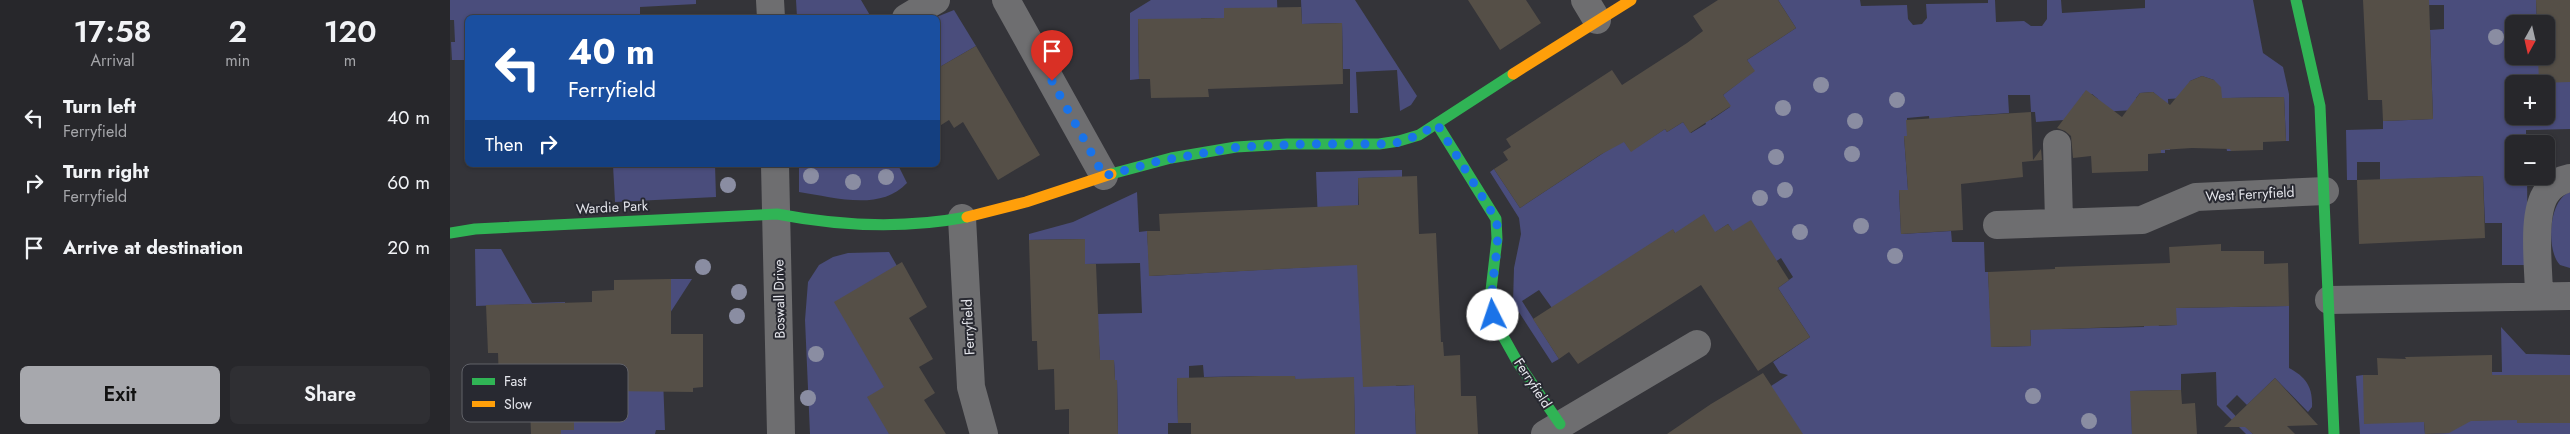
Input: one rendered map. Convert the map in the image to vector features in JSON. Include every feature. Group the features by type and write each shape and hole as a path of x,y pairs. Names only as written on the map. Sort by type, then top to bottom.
{"street":[{"path":"770,0 771,15"},
{"path":"911,15 936,0"},
{"path":"1006,0 1104,176"},
{"path":"777,214 804,220 842,223 918,224 962,218 1000,209 1104,176 1159,161 1238,147 1306,144 1393,144 1419,135 1437,124 1591,10 1632,0"},
{"path":"2296,0 2320,106 2334,434"},
{"name":"Ferryfield","path":"1437,124 1496,219 1498,233 1490,299 1496,323 1553,429 1697,344"},
{"path":"2057,144 2059,221"},
{"name":"Boswall Drive","path":"775,167 781,434"},
{"path":"2539,296 2539,216 2542,202 2547,191 2559,181 2570,178"},
{"name":"West Ferryfield","path":"1998,225 2059,221 2142,220 2182,201 2206,196 2325,191"},
{"name":"Wardie Park","path":"450,233 475,229 777,214"},
{"name":"Ferryfield","path":"962,218 971,386 984,434"},
{"path":"2329,300 2570,296"}],"shaded area":[{"path":"450,0 696,0 696,4 640,7 640,15 465,15 465,60 452,60 451,42 455,42 454,20 450,20"},
{"path":"796,0 861,0 870,15 797,15"},
{"path":"1151,0 1277,0 1278,24 1224,26 1214,18 1201,18 1202,35 1138,19 1139,79 1130,80 1130,13"},
{"path":"1301,0 1355,0 1417,96 1411,105 1400,111 1397,70 1356,72 1358,113 1350,113 1350,69 1343,69 1342,23 1302,24"},
{"path":"1778,0 1860,0 1861,6 1907,5 1908,19 1913,25 1922,24 1927,18 1926,4 1988,3 1988,0 1995,0 1996,22 2024,21 2031,26 2042,26 2047,19 2047,0 2061,0 2062,13 2145,8 2145,0 2253,0 2263,53 2283,67 2289,94 2289,141 2286,141 2284,97 2229,98 2231,151 2227,151 2214,80 2202,76 2190,81 2184,98 2168,99 2170,150 2165,150 2165,153 2161,153 2159,97 2153,92 2140,93 2136,98 2136,110 2098,112 2098,99 2092,94 2083,94 2078,119 2036,122 2035,112 2031,112 2030,95 2008,95 2009,113 1950,117 1931,135 1929,116 1907,118 1907,136 1904,136 1908,190 1899,191 1901,234 1951,231 1952,242 1984,242 1985,272 1988,272 1992,347 2031,346 2030,325 2058,329 2144,327 2143,283 2159,326 2176,325 2176,308 2289,306 2289,368 2300,375 2310,388 2312,407 2308,412 2275,378 2247,405 2237,395 2226,406 2253,434 2246,434 2217,405 2216,372 2181,374 2181,390 2131,391 2132,434 1782,434 1771,386 1788,375 1780,373 1773,362 1810,337 1778,288 1793,277 1781,258 1759,272 1728,224 1687,251 1673,230 1552,308 1539,290 1522,301 1559,359 1552,363 1513,303 1514,268 1521,234 1519,218 1490,172 1494,169 1520,208 1623,140 1631,151 1665,129 1667,132 1683,122 1691,133 1706,124 1698,111 1703,108 1711,120 1730,107 1723,95 1754,71 1747,60 1796,28"},
{"path":"2429,0 2536,0 2537,15 2505,15 2505,65 2549,65 2570,82 2570,129 2526,130 2526,135 2505,135 2505,185 2527,185 2528,265 2502,265 2502,223 2485,223 2483,176 2380,180 2380,162 2357,162 2357,180 2347,180 2346,130 2383,129 2383,121 2433,119 2430,30 2444,29 2444,5 2429,5"},
{"path":"954,10 976,46 940,67 940,16"},
{"path":"613,167 715,167 716,197 615,202"},
{"path":"799,167 899,167 907,183 896,192 870,200 841,199 799,192"},
{"path":"1402,170 1402,177 1358,178 1359,305 1375,304 1396,386 1414,385 1416,434 1355,434 1354,392 1296,394 1295,376 1272,376 1261,421 1260,376 1204,377 1203,365 1189,366 1189,378 1177,378 1178,423 1168,423 1168,434 1118,434 1117,380 1115,380 1114,361 1100,360 1097,314 1142,313 1140,263 1085,264 1084,239 1029,240 1029,234 1073,222 1137,192 1139,232 1147,231 1150,276 1312,267 1318,222 1316,172"},
{"path":"2570,192 2570,268 2560,265 2553,249 2551,238 2553,215 2557,205"},
{"path":"475,249 501,249 532,303 565,302 566,340 671,306 671,279 692,279 661,327 665,430 656,430 655,434 561,434 561,430 574,430 574,422 628,422 628,364 529,364 526,304 476,306"},
{"path":"889,252 897,266 884,387 889,434 810,434 805,320 808,282 819,265 833,257 848,253"},
{"path":"2501,327 2526,354 2570,355 2570,375 2517,375 2517,423 2570,423 2570,434 2425,434 2449,433 2449,421 2493,420 2492,372 2502,372"},
{"path":"2363,375 2424,422 2425,434 2360,434 2356,376"}],"building":[{"path":"1468,0 1526,0 1541,23 1500,50"},
{"path":"1718,0 1778,0 1796,28 1747,60 1755,71 1723,95 1731,106 1690,133 1683,122 1667,132 1665,129 1631,152 1624,142 1600,155 1520,208 1494,169 1508,160 1503,152 1511,147 1506,139 1612,70 1622,85 1687,43 1703,31 1693,16"},
{"path":"2363,0 2429,0 2433,119 2383,121 2382,100 2368,100"},
{"path":"2536,0 2570,0 2570,82 2555,82 2555,75 2539,75 2538,65 2555,65 2555,15 2537,15"},
{"path":"1301,7 1302,24 1342,23 1343,84 1208,89 1209,97 1151,98 1150,79 1139,79 1138,19 1224,18 1224,8"},
{"path":"976,46 1040,155 998,180 963,122 954,128 949,120 940,126 940,67"},
{"path":"2202,76 2214,80 2221,87 2222,98 2284,97 2286,141 2263,142 2263,150 2231,151 2230,149 2192,148 2161,150 2161,153 2148,154 2148,171 2092,173 2091,156 2073,158 2071,136 2057,128 2086,90 2122,117 2140,93 2153,92 2170,105 2190,81"},
{"path":"2031,112 2033,160 2041,149 2042,160 2022,162 2023,177 1961,184 1963,230 1901,234 1899,190 1908,190 1904,136 1907,136 1906,120"},
{"path":"1417,176 1419,234 1436,233 1441,342 1443,342 1444,356 1460,355 1461,396 1476,396 1478,434 1416,434 1414,385 1363,387 1357,265 1149,276 1147,231 1160,231 1159,214 1359,205 1358,178"},
{"path":"2483,176 2485,238 2359,244 2357,180"},
{"path":"1704,214 1715,232 1728,224 1733,231 1751,220 1789,280 1778,288 1810,337 1758,371 1701,285 1578,364 1569,352 1559,359 1533,319 1673,229 1675,233"},
{"path":"1085,239 1085,264 1096,264 1100,360 1114,360 1115,380 1117,380 1118,434 1069,434 1069,409 1055,410 1054,369 1038,370 1037,341 1032,341 1029,240"},
{"path":"2221,244 2221,251 2264,251 2264,264 2288,263 2289,306 2176,308 2177,325 2030,330 2031,346 1991,347 1988,272 2055,269 2055,267 2170,263 2169,247"},
{"path":"902,262 927,307 909,318 933,359 919,367 935,393 924,400 946,434 889,434 867,397 884,387 834,302"},
{"path":"671,279 671,334 703,334 703,387 693,388 693,392 628,391 628,364 498,364 498,353 488,353 486,305 592,302 592,291 614,290 614,280"},
{"path":"2492,355 2492,375 2570,375 2570,423 2517,423 2517,420 2471,421 2449,433 2425,434 2424,422 2364,424 2363,375 2378,375 2377,358 2406,359 2405,357"},
{"path":"1763,373 1803,434 1667,434 1711,404"},
{"path":"1295,376 1295,379 1354,377 1355,434 1191,434 1191,423 1178,423 1177,378"},
{"path":"2275,378 2318,425 2287,426 2295,434 2253,434 2245,427 2224,427"},
{"path":"2181,390 2182,404 2195,403 2197,434 2132,434 2130,391"},
{"path":"531,422 574,422 574,430 561,430 561,434 531,434"}],"traffic: fast":[{"path":"2296,0 2320,106 2334,434"},
{"path":"1111,174 1171,158 1236,147 1287,144 1379,144 1399,141 1419,135 1513,74"},
{"path":"1437,124 1496,219 1497,239 1490,299 1499,329 1518,363 1560,424"},
{"path":"450,233 475,229 777,214 824,221 872,224 919,223 967,217"}],"traffic: slow":[{"path":"1513,74 1631,0"},
{"path":"967,217 1026,202 1111,174"}],"route":[{"path":"1052,81 1104,176 1190,154 1238,147 1270,144 1393,144 1419,135 1437,124 1496,219 1498,233 1490,299 1493,315"}]}
